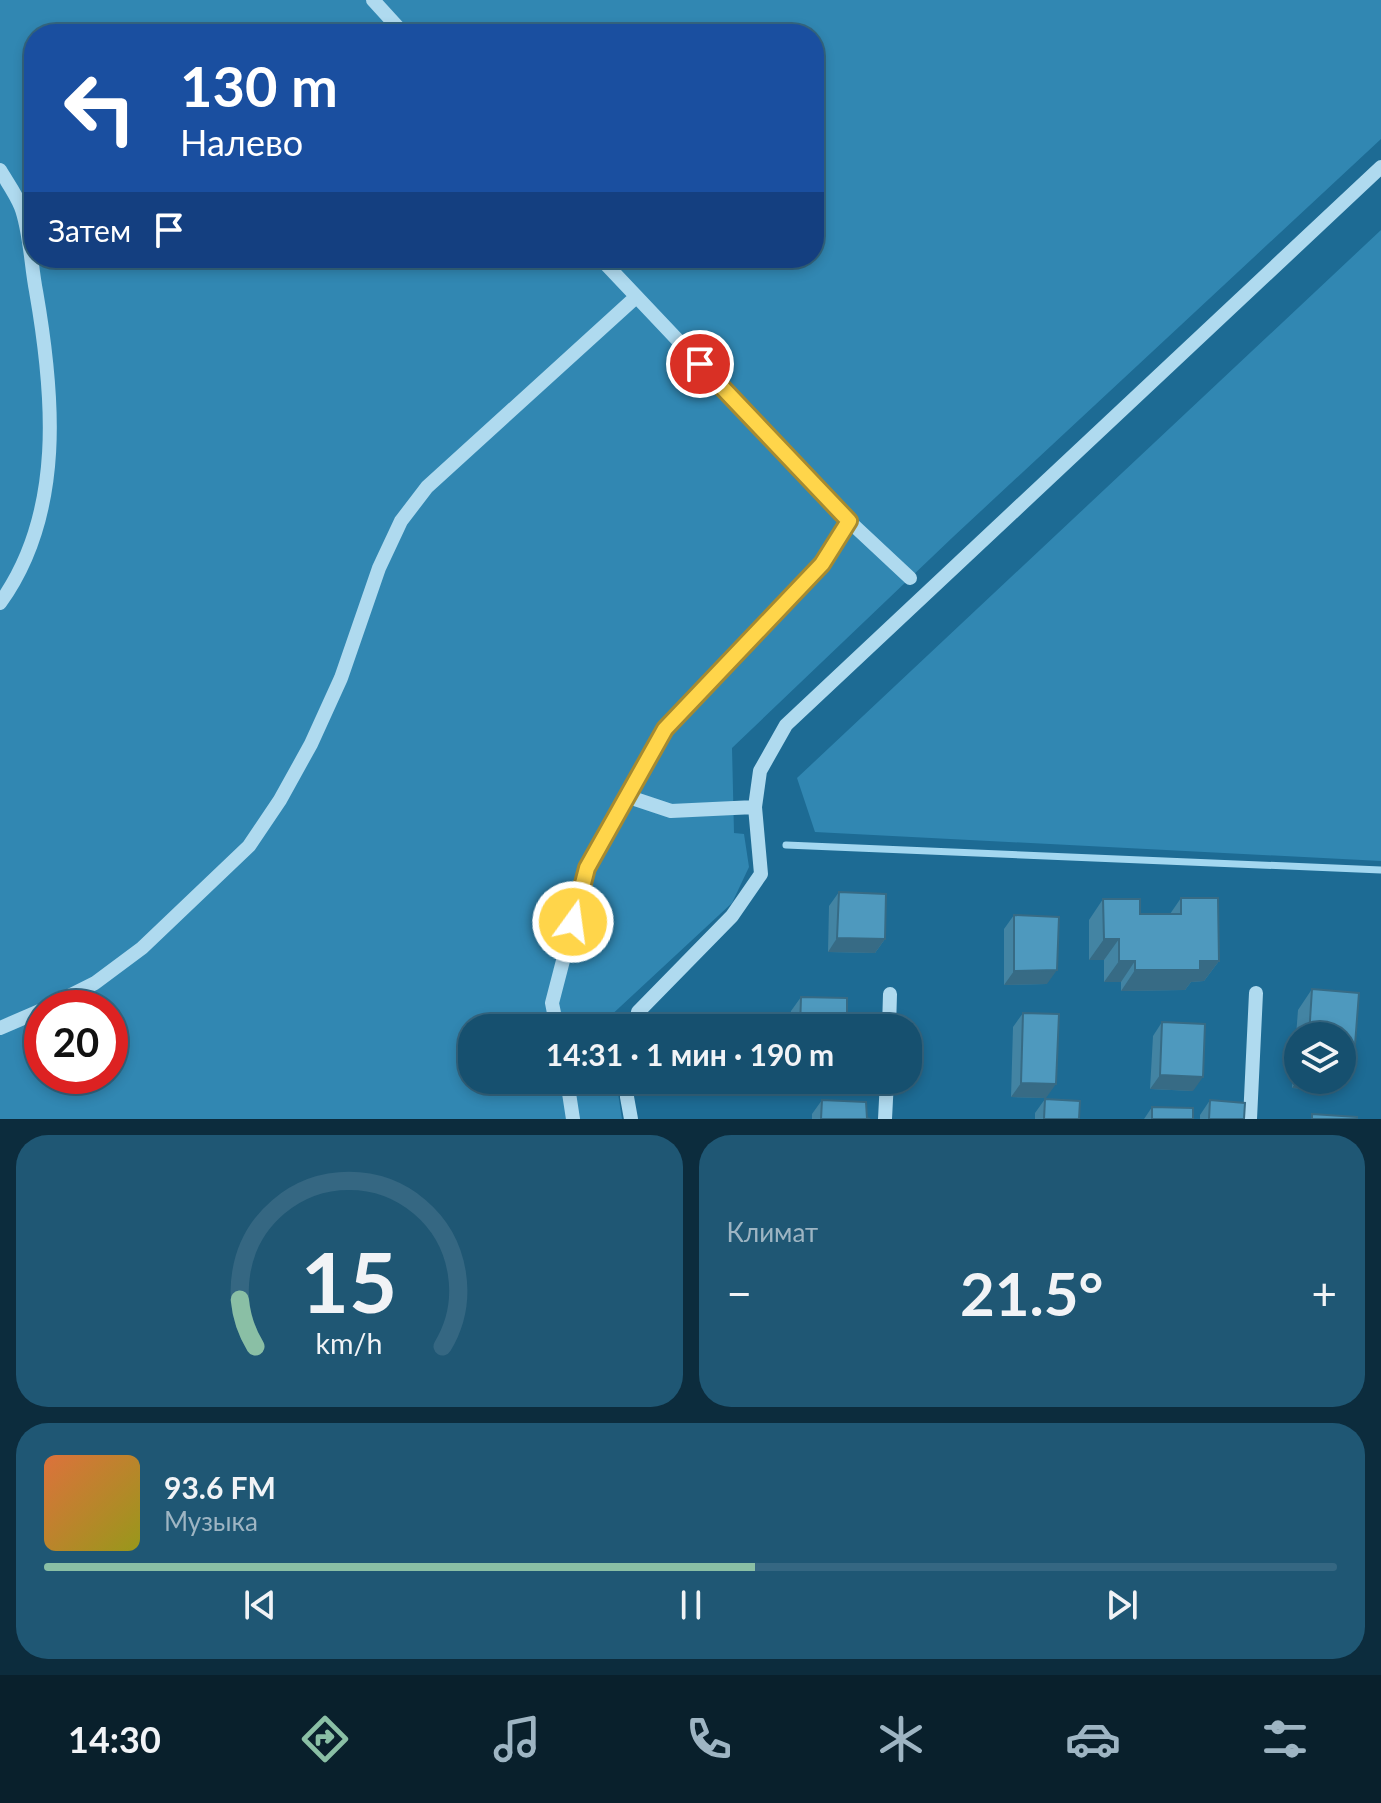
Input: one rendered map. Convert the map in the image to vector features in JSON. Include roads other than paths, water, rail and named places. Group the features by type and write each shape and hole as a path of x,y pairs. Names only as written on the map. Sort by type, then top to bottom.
{"street":[{"path":"373,0 395,24"},
{"path":"638,1014 732,916 761,874 755,807 760,771 786,725 1381,167"},
{"path":"0,170 21,208 24,225"},
{"path":"0,603 16,581 31,548 45,487 52,422 31,268"},
{"path":"609,268 849,521 910,578"},
{"path":"81,990 142,948 249,846 280,800 311,744 341,678 379,568 401,521 427,487 636,297"},
{"path":"554,1014 552,1003 587,868 665,729 822,564 849,521"},
{"path":"626,796 671,811 755,807"},
{"path":"1250,1119 1256,993"},
{"path":"889,1014 890,994"},
{"path":"0,1028 24,1018"},
{"path":"569,1094 573,1119"},
{"path":"627,1094 631,1119"},
{"path":"885,1119 886,1094"}],"waterway":[{"path":"786,845 1381,870"}]}
